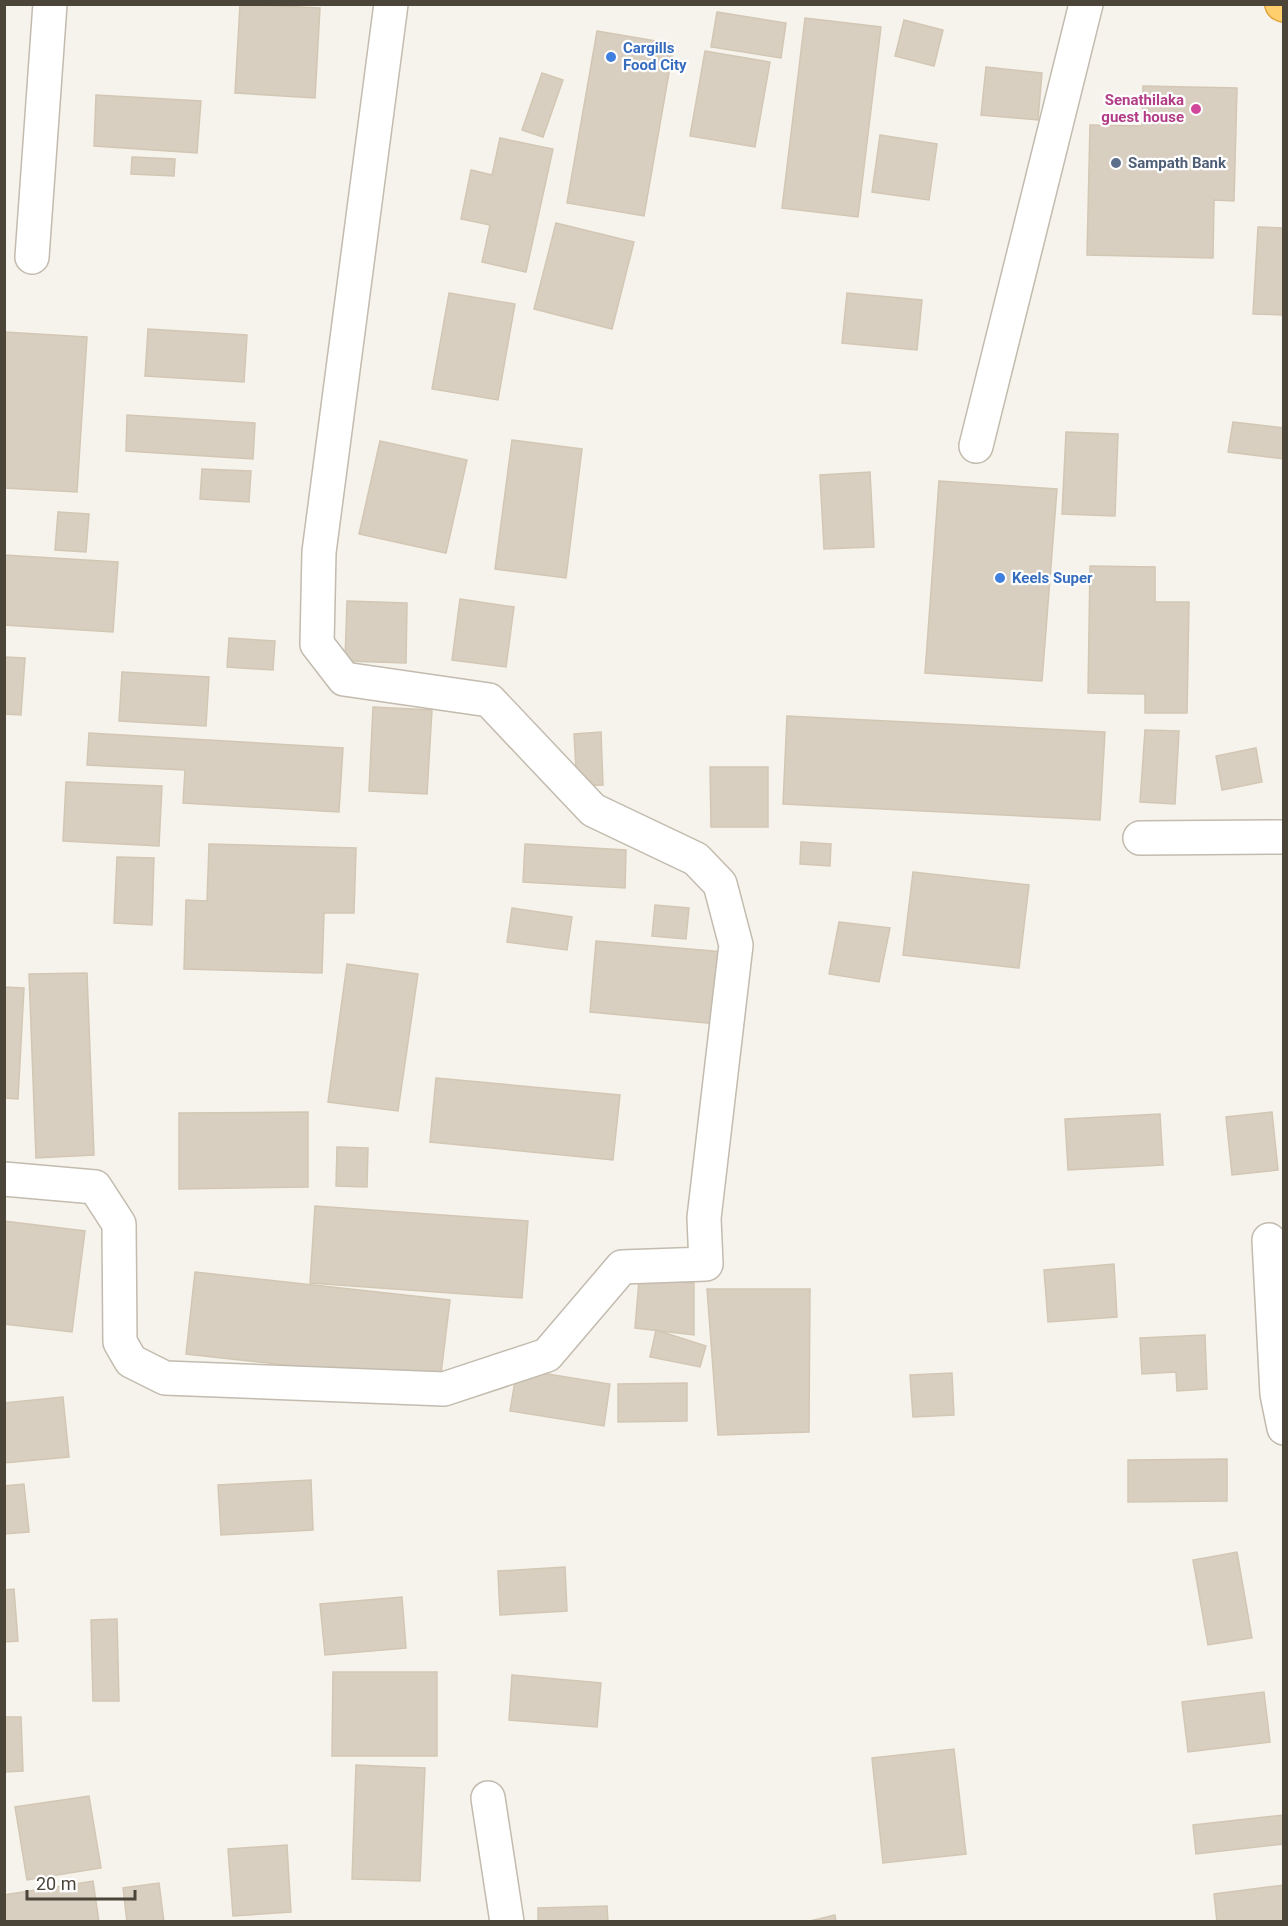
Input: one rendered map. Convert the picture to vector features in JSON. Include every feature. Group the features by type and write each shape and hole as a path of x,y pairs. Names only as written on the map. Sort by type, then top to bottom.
{"street":[{"path":"32,256 50,4"},
{"path":"4,1179 95,1187 119,1224 120,1342 131,1361 165,1378 444,1389 547,1355 622,1267 706,1264 704,1218 736,945 720,884 696,859 593,810 489,700 344,679 317,644 319,552 391,4"},
{"path":"976,446 1086,4"},
{"path":"1140,838 1284,837"},
{"path":"1269,1240 1284,1428"},
{"path":"488,1798 507,1922"}],"building":[{"path":"240,4 320,8 315,98 235,93"},
{"path":"717,12 786,23 781,58 711,47"},
{"path":"805,18 881,27 858,217 782,208"},
{"path":"904,20 943,30 934,66 895,56"},
{"path":"597,31 674,44 644,216 567,203"},
{"path":"705,51 770,62 755,147 690,136"},
{"path":"986,67 1042,73 1038,120 981,115"},
{"path":"542,73 563,80 543,137 522,130"},
{"path":"1143,86 1237,88 1234,201 1214,200 1213,258 1087,255 1090,125 1142,126"},
{"path":"96,95 201,101 197,153 94,146"},
{"path":"880,135 937,144 929,200 872,192"},
{"path":"500,138 553,149 526,272 482,262 490,225 461,219 471,170 492,175"},
{"path":"132,157 175,159 174,176 131,174"},
{"path":"556,223 634,242 612,329 534,309"},
{"path":"1258,227 1284,228 1284,315 1253,314"},
{"path":"449,293 515,304 498,400 432,389"},
{"path":"847,293 922,300 917,350 842,343"},
{"path":"148,329 247,335 244,382 145,376"},
{"path":"4,332 87,337 77,492 4,488"},
{"path":"127,415 255,423 253,459 126,451"},
{"path":"1233,422 1284,428 1284,459 1228,452"},
{"path":"1066,432 1118,434 1115,516 1062,514"},
{"path":"512,440 582,449 566,578 495,569"},
{"path":"380,441 467,460 446,553 359,534"},
{"path":"202,469 251,471 249,502 200,499"},
{"path":"870,472 874,547 824,549 820,475"},
{"path":"939,481 1057,489 1042,681 925,673"},
{"path":"58,512 89,514 86,552 55,550"},
{"path":"4,555 118,562 113,632 4,625"},
{"path":"1090,566 1155,567 1155,602 1189,602 1187,713 1145,713 1145,694 1088,693"},
{"path":"460,599 514,607 506,667 452,660"},
{"path":"347,601 407,603 406,663 345,661"},
{"path":"229,638 275,641 273,670 227,667"},
{"path":"4,657 25,658 21,715 4,714"},
{"path":"122,672 209,677 206,726 119,721"},
{"path":"373,707 432,710 427,794 369,791"},
{"path":"787,716 1105,732 1100,820 783,804"},
{"path":"1145,730 1179,731 1175,804 1140,802"},
{"path":"601,732 603,785 577,786 574,734"},
{"path":"89,733 343,748 339,812 183,803 185,770 87,765"},
{"path":"1256,748 1262,782 1222,790 1216,756"},
{"path":"710,767 768,767 768,827 711,827"},
{"path":"66,782 162,786 159,846 63,841"},
{"path":"801,842 831,844 830,866 800,864"},
{"path":"209,844 356,848 354,913 324,913 322,973 184,969 186,900 207,901"},
{"path":"525,844 626,850 625,888 523,882"},
{"path":"117,857 154,858 152,925 114,923"},
{"path":"913,872 1029,885 1019,968 903,955"},
{"path":"655,905 689,908 686,939 652,936"},
{"path":"512,908 572,917 567,950 507,942"},
{"path":"839,922 890,928 879,982 829,974"},
{"path":"596,941 724,952 717,1024 590,1012"},
{"path":"347,964 418,974 398,1111 328,1102"},
{"path":"87,973 94,1155 36,1158 29,974"},
{"path":"4,987 24,988 18,1099 4,1098"},
{"path":"436,1078 620,1095 613,1160 430,1142"},
{"path":"308,1112 308,1187 179,1189 179,1113"},
{"path":"1272,1112 1278,1170 1232,1175 1226,1117"},
{"path":"1160,1114 1163,1165 1068,1170 1065,1119"},
{"path":"337,1147 368,1148 367,1187 336,1186"},
{"path":"315,1206 528,1221 522,1298 310,1283"},
{"path":"4,1221 85,1231 72,1332 4,1324"},
{"path":"1114,1264 1117,1317 1048,1322 1044,1270"},
{"path":"195,1272 450,1300 440,1382 186,1354"},
{"path":"639,1280 694,1283 694,1335 635,1328"},
{"path":"707,1289 810,1289 809,1432 718,1435"},
{"path":"656,1330 706,1346 700,1367 650,1357"},
{"path":"1205,1335 1207,1389 1177,1391 1176,1372 1142,1374 1140,1338"},
{"path":"517,1369 610,1384 604,1426 510,1411"},
{"path":"952,1373 954,1415 913,1417 910,1375"},
{"path":"687,1383 687,1421 618,1422 618,1384"},
{"path":"63,1397 69,1457 4,1463 4,1403"},
{"path":"1227,1459 1227,1501 1128,1502 1128,1460"},
{"path":"311,1480 313,1530 221,1535 218,1485"},
{"path":"24,1484 29,1532 4,1534 4,1486"},
{"path":"1237,1552 1252,1638 1208,1645 1193,1560"},
{"path":"565,1567 567,1611 500,1615 498,1571"},
{"path":"14,1589 18,1641 4,1642 4,1590"},
{"path":"402,1597 406,1648 325,1655 320,1604"},
{"path":"117,1619 119,1701 93,1701 91,1620"},
{"path":"333,1672 437,1672 437,1756 332,1756"},
{"path":"512,1675 601,1683 597,1727 509,1720"},
{"path":"1264,1692 1270,1742 1188,1752 1182,1702"},
{"path":"4,1717 21,1717 23,1771 4,1772"},
{"path":"954,1749 966,1854 883,1863 872,1758"},
{"path":"356,1765 425,1768 420,1881 352,1879"},
{"path":"89,1796 101,1868 27,1880 15,1807"},
{"path":"1284,1815 1284,1844 1196,1854 1193,1825"},
{"path":"287,1845 291,1912 233,1916 228,1849"},
{"path":"93,1881 99,1922 4,1922 4,1895"},
{"path":"159,1883 164,1922 127,1922 123,1888"},
{"path":"1284,1885 1284,1922 1217,1922 1214,1894"},
{"path":"607,1906 608,1922 538,1922 538,1908"},
{"path":"835,1915 836,1922 806,1922"}],"place":[{"name":"Cargills Food City","path":"611,57"},
{"name":"Senathilaka guest house","path":"1196,109"},
{"name":"Sampath Bank","path":"1116,163"},
{"name":"Keels Super","path":"1000,578"}]}
